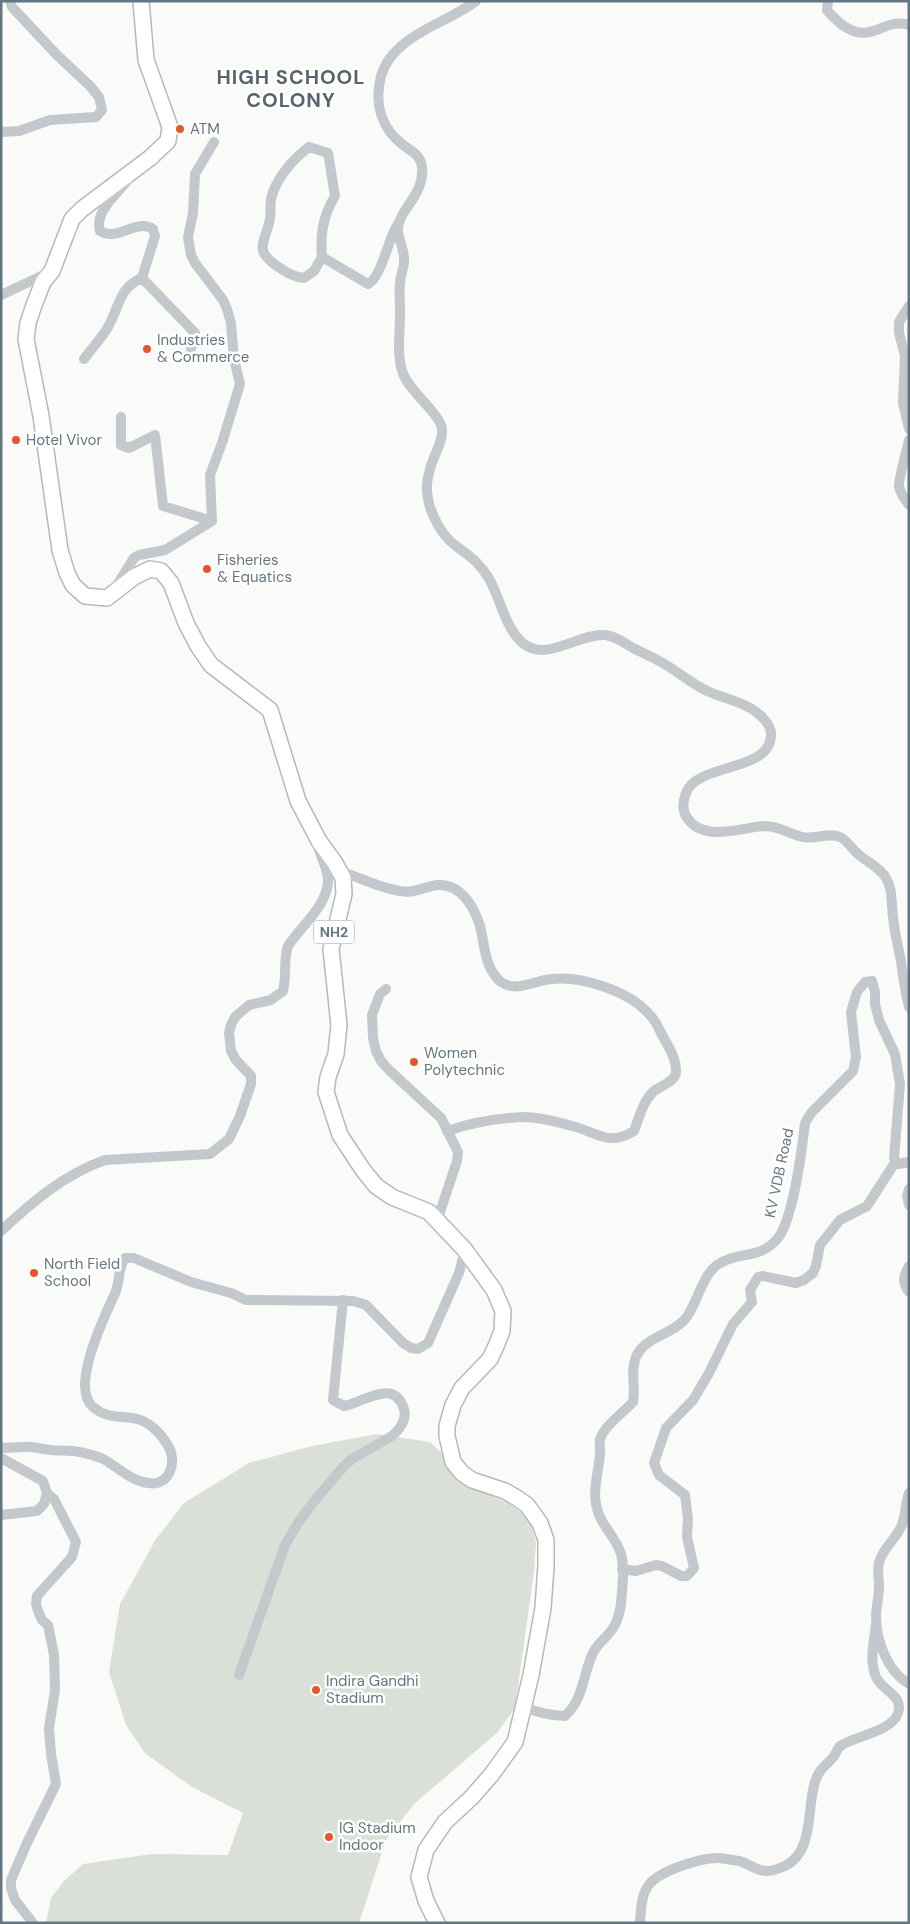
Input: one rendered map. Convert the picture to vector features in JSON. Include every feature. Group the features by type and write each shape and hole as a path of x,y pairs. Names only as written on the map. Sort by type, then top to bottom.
{"highway":[{"path":"107,598 85,596 73,585 67,573 60,550 41,416 26,339 28,323 34,305 43,282 52,271 72,219 82,209 165,146 168,141 170,127 146,60 141,1"},
{"name":"NH2","path":"107,598 134,577 150,569 161,571 171,583 186,623 198,646 211,664 270,710 298,801 319,841 343,878 344,894 331,949 339,1025 336,1054 328,1077 326,1092 340,1135 376,1186 392,1197 429,1212 465,1250 494,1290 503,1311 502,1331 490,1359 462,1388 452,1405 446,1436 453,1462 462,1473 472,1480 505,1491 527,1505 540,1523 546,1540 543,1608 531,1675 515,1742 472,1798 445,1822 426,1850 419,1877 426,1900 437,1923"}],"street":[{"path":"1,132 19,131 50,120 96,116 102,110 98,97 90,86 42,39 12,7 10,1"},
{"path":"322,257 368,284 375,277 393,231 417,195 422,179 421,162 412,150 385,127 380,116 379,88 382,72 392,56 407,42 476,1"},
{"path":"828,1 827,10 831,15 856,34 897,24 909,25"},
{"path":"212,520 210,475 240,384 234,359 231,323 227,309 223,300 195,263 191,255 188,237 193,213 195,174 214,142"},
{"path":"309,147 328,153 335,196 327,210 323,223 322,257 314,271 304,278 295,277 273,264 264,255 263,249 263,238 277,183 298,155 309,147"},
{"path":"141,164 104,210 98,221 100,231 106,234 114,234 148,225 153,229 155,236 142,278"},
{"path":"399,223 398,230 404,261 399,280 401,310 399,330 404,375 424,404 441,422 443,432 441,442 436,449 429,470 427,486 428,501 434,517 449,539 475,559 495,590 514,634 531,648 539,651 591,636 613,636 673,669 703,689 740,703 763,717 770,727 771,734 770,743 765,751 757,757 703,776 692,782 686,790 683,803 685,814 693,824 720,833 769,826 806,838 840,837 861,857 881,871 890,887 892,914 909,1007"},
{"path":"1,295 52,271"},
{"path":"142,278 195,333 191,349"},
{"path":"84,359 109,325 121,296 126,289 134,281 142,278"},
{"path":"909,306 899,322 899,333 905,356 903,403 909,429"},
{"path":"121,418 121,445 129,448 155,436 163,506 212,520"},
{"path":"909,440 899,482 899,488 909,505"},
{"path":"107,598 134,558 165,550 212,520"},
{"path":"1,1231 46,1192 94,1164 105,1160 210,1154 228,1139 240,1116 251,1084 250,1076 231,1051 228,1032 235,1017 249,1005 271,1000 283,991 285,952 325,896 328,879 314,830"},
{"path":"339,871 400,892 416,891 438,885 450,886 459,891 468,900 476,917 488,964 501,982 512,986 520,986 540,980 567,979 585,981 617,992 631,999 649,1014 675,1064 675,1077 650,1095 634,1131 620,1138 609,1139 574,1126 524,1117 474,1122 447,1131"},
{"name":"KV VDB Road","path":"523,1707 547,1715 565,1716 570,1712 579,1699 593,1652 612,1630 618,1618 622,1569 619,1547 602,1521 596,1507 594,1491 600,1453 600,1440 606,1430 633,1402 635,1359 641,1347 686,1319 706,1280 716,1266 770,1247 780,1236 792,1198 805,1124 811,1113 853,1071 856,1057 851,1012 857,992 864,982 872,981 879,1020 895,1054 900,1084 894,1151 894,1158 896,1160"},
{"path":"386,989 380,994 372,1015 373,1038 376,1051 381,1061 389,1070 441,1118 458,1152 457,1161 437,1221"},
{"path":"622,1569 636,1571 656,1565 662,1566 681,1576 691,1574 694,1568 687,1537 688,1519 685,1495 659,1475 654,1463 666,1428 693,1400 709,1373 733,1324 752,1302 750,1290 755,1280 762,1276 796,1283 804,1280 813,1273 820,1246 840,1220 867,1206 896,1160 898,1164 909,1162"},
{"path":"909,1189 907,1196 909,1205"},
{"path":"1,1448 35,1447 78,1452 104,1460 121,1472 149,1484 161,1482 168,1478 172,1459 168,1445 158,1432 142,1420 108,1416 99,1411 91,1406 83,1389 92,1350 116,1290 122,1263 125,1258 134,1258 191,1282 232,1293 246,1300 343,1300 366,1305 404,1343 411,1348 418,1349 428,1343 459,1273 465,1250"},
{"path":"909,1266 904,1276 904,1282 909,1292"},
{"path":"238,1675 285,1545 298,1523 344,1466 352,1459 392,1436 398,1431 404,1417 402,1405 394,1395 377,1394 344,1406 337,1404 333,1400 343,1300"},
{"path":"1,1458 43,1481 47,1493 54,1500 76,1542 72,1557 37,1596 36,1604 42,1620 48,1625 54,1655 55,1690 49,1728 56,1784 11,1880 11,1888 15,1900 33,1923"},
{"path":"1,1515 37,1511 44,1504 47,1493"},
{"path":"640,1923 647,1886 653,1880 666,1873 700,1860 714,1858 739,1861 767,1872 786,1865 795,1858 802,1848 812,1808 815,1781 821,1770 834,1756 838,1748 889,1724 895,1719 899,1704 895,1696 876,1678 872,1654 876,1624 878,1564 901,1527 904,1505 909,1493"},
{"path":"876,1624 894,1674 909,1684"}],"shaded area":[{"name":"Indira Gandhi Stadium","path":"377,1434 430,1442 446,1457 458,1480 508,1503 530,1519 536,1543 534,1571 515,1708 497,1733 414,1804 386,1840 359,1923 46,1923 51,1898 64,1881 83,1864 152,1854 228,1855 243,1813 192,1787 145,1753 126,1725 109,1672 120,1604 156,1539 184,1503 249,1463 312,1446"}],"place":[{"name":"ATM","path":"180,129"},
{"name":"Industries & Commerce","path":"147,349"},
{"name":"Hotel Vivor","path":"16,440"},
{"name":"Fisheries & Equatics","path":"207,569"},
{"name":"Women Polytechnic","path":"414,1062"},
{"name":"North Field School","path":"34,1273"},
{"name":"Indira Gandhi Stadium","path":"316,1690"},
{"name":"IG Stadium Indoor","path":"329,1837"}],"district":[{"name":"HIGH SCHOOL COLONY","path":"291,88"}]}
